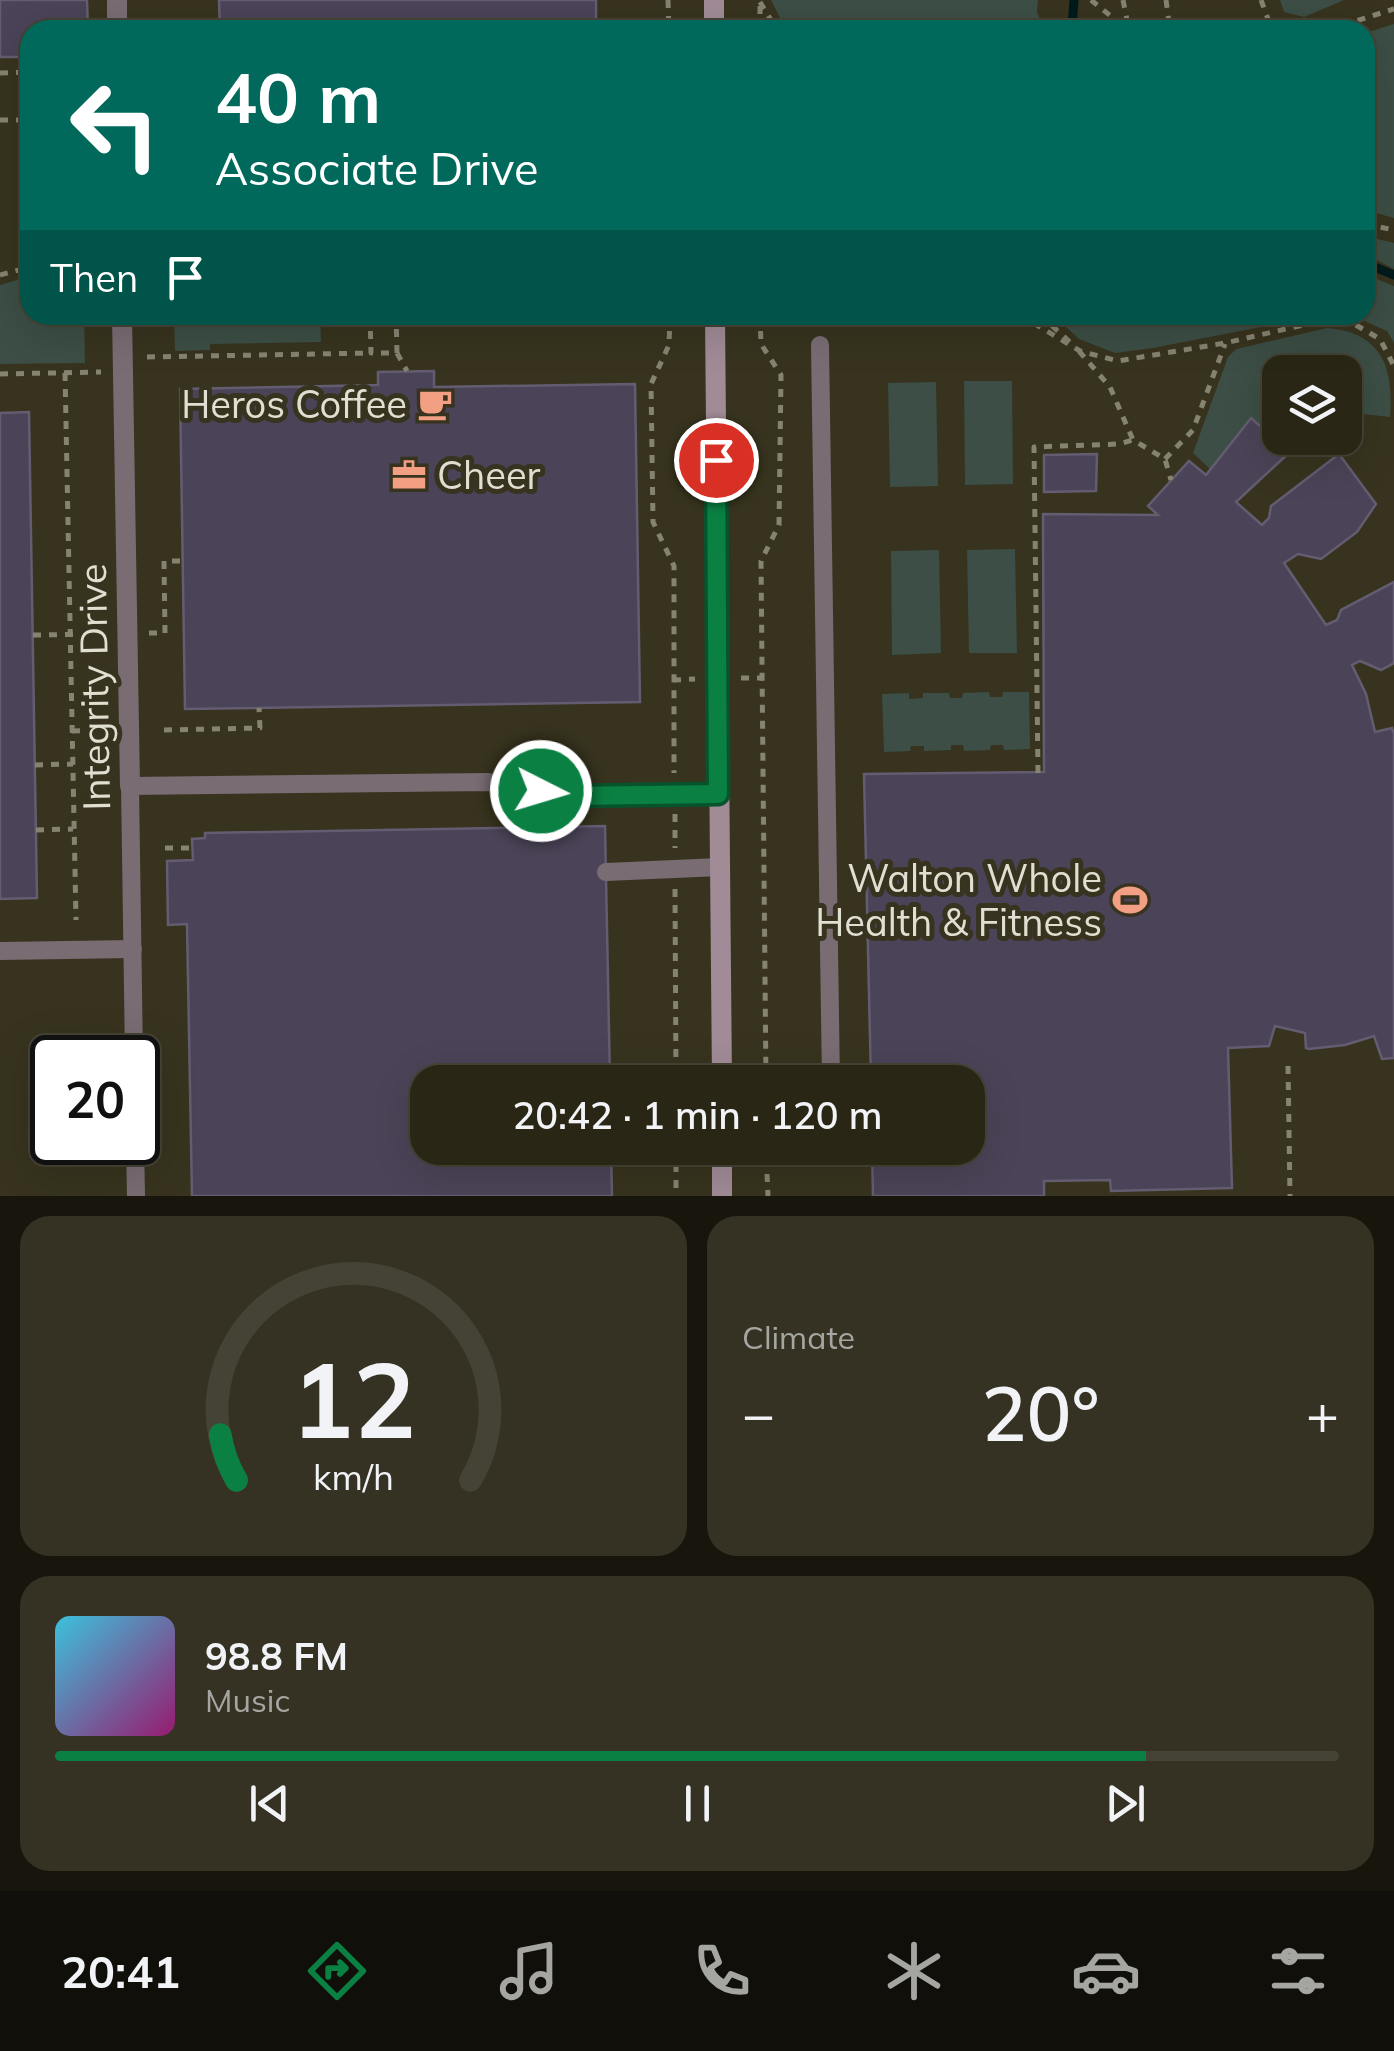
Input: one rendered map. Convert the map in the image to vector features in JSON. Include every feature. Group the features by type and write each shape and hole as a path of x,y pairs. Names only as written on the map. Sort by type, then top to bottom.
{"street":[{"name":"Integrity Drive","path":"122,325 130,786"},
{"path":"716,325 722,1065"},
{"path":"722,1165 722,1196"}],"lane":[{"path":"820,345 831,1065"},
{"path":"130,786 488,782 568,796 718,794"},
{"name":"Integrity Drive","path":"130,786 134,1035"},
{"path":"606,872 720,867"},
{"path":"0,951 133,949"},
{"path":"135,1165 136,1196"}],"path":[{"path":"1093,1 1116,20"},
{"path":"1359,20 1394,9"},
{"path":"370,325 371,354"},
{"path":"396,325 397,353 408,371"},
{"path":"670,325 669,346 650,384 652,522 674,566 674,769"},
{"path":"760,325 761,344 781,374 779,525 761,561 766,1065"},
{"path":"1037,325 1080,351 1118,361 1303,325"},
{"path":"1051,325 1080,351 1110,387 1134,440 1164,458 1171,480"},
{"path":"1356,325 1380,339 1394,366"},
{"path":"1164,458 1193,430 1225,343"},
{"path":"0,374 64,373 124,364 397,353"},
{"path":"64,373 76,920"},
{"path":"1038,773 1034,446 1120,444 1134,440"},
{"path":"743,678 764,678"},
{"path":"673,680 692,679"},
{"path":"164,730 260,728 259,708"},
{"path":"72,731 129,730"},
{"path":"35,765 73,764"},
{"path":"675,820 675,851"},
{"path":"36,830 74,829"},
{"path":"164,848 193,848"},
{"path":"675,888 676,1065"},
{"path":"1288,1066 1290,1196"},
{"path":"676,1165 676,1196"}],"green space":[{"path":"771,0 1038,0 1040,20 781,20"},
{"path":"1280,0 1344,0 1304,17 1284,12"},
{"path":"1394,24 1394,218 1375,213 1375,30"},
{"path":"1375,238 1394,243 1394,269 1375,259"},
{"path":"1375,278 1394,286 1394,343 1387,331 1374,325"},
{"path":"20,279 20,325 84,325 85,363 0,364 0,285"},
{"path":"174,325 320,325 321,342 210,344 210,350 175,351"},
{"path":"1064,325 1270,325 1115,353 1079,339"},
{"path":"1327,328 1361,337 1381,356 1386,368 1390,417 1362,414 1362,355 1262,355 1262,428 1251,419 1210,469 1193,453 1228,357 1236,349"},
{"path":"964,381 1012,381 1013,484 965,485"},
{"path":"936,382 938,486 890,487 888,383"},
{"path":"1015,549 1017,653 969,653 967,550"},
{"path":"939,550 941,653 892,655 891,551"},
{"path":"989,692 990,697 1002,697 1003,692 1029,692 1030,749 1004,750 1003,745 991,745 990,750 964,751 963,745 951,745 951,750 924,751 924,746 911,746 910,751 884,752 882,694 909,693 909,699 923,698 923,693 949,693 950,698 962,698 963,693"}],"building":[{"path":"0,0 87,0 88,20 20,20 20,57 0,57"},
{"path":"219,0 596,0 596,20 220,20"},
{"name":"Cheer","path":"434,371 434,387 635,384 640,702 185,709 180,389 378,385 378,372"},
{"path":"29,412 37,898 0,899 0,413"},
{"name":"Walton Whole Health & Fitness","path":"1251,418 1262,428 1262,455 1287,455 1236,502 1262,525 1269,518 1271,506 1338,455 1376,504 1357,532 1321,559 1298,554 1284,563 1326,625 1337,620 1341,610 1394,582 1394,663 1381,670 1360,661 1352,665 1366,694 1375,732 1392,728 1394,734 1394,1058 1382,1059 1374,1036 1345,1045 1309,1049 1305,1033 1275,1026 1269,1046 1228,1048 1232,1188 1111,1191 1110,1180 1044,1181 1044,1196 873,1196 872,1165 985,1165 985,1065 871,1065 864,774 1044,772 1043,514 1158,515 1148,506 1189,461 1206,475"},
{"path":"1097,454 1096,491 1044,492 1044,455"},
{"path":"605,826 610,1065 410,1065 410,1165 611,1165 612,1196 192,1196 187,924 168,925 167,861 193,860 192,839 205,838 205,833"}],"waterway":[{"path":"1073,20 1074,0"},
{"path":"1375,267 1394,275"}],"place":[{"name":"Heros Coffee","path":"435,404"},
{"name":"Cheer","path":"409,475"},
{"name":"Walton Whole Health & Fitness","path":"1130,900"}],"route":[{"path":"541,791 568,796 718,794 716,460"}]}
